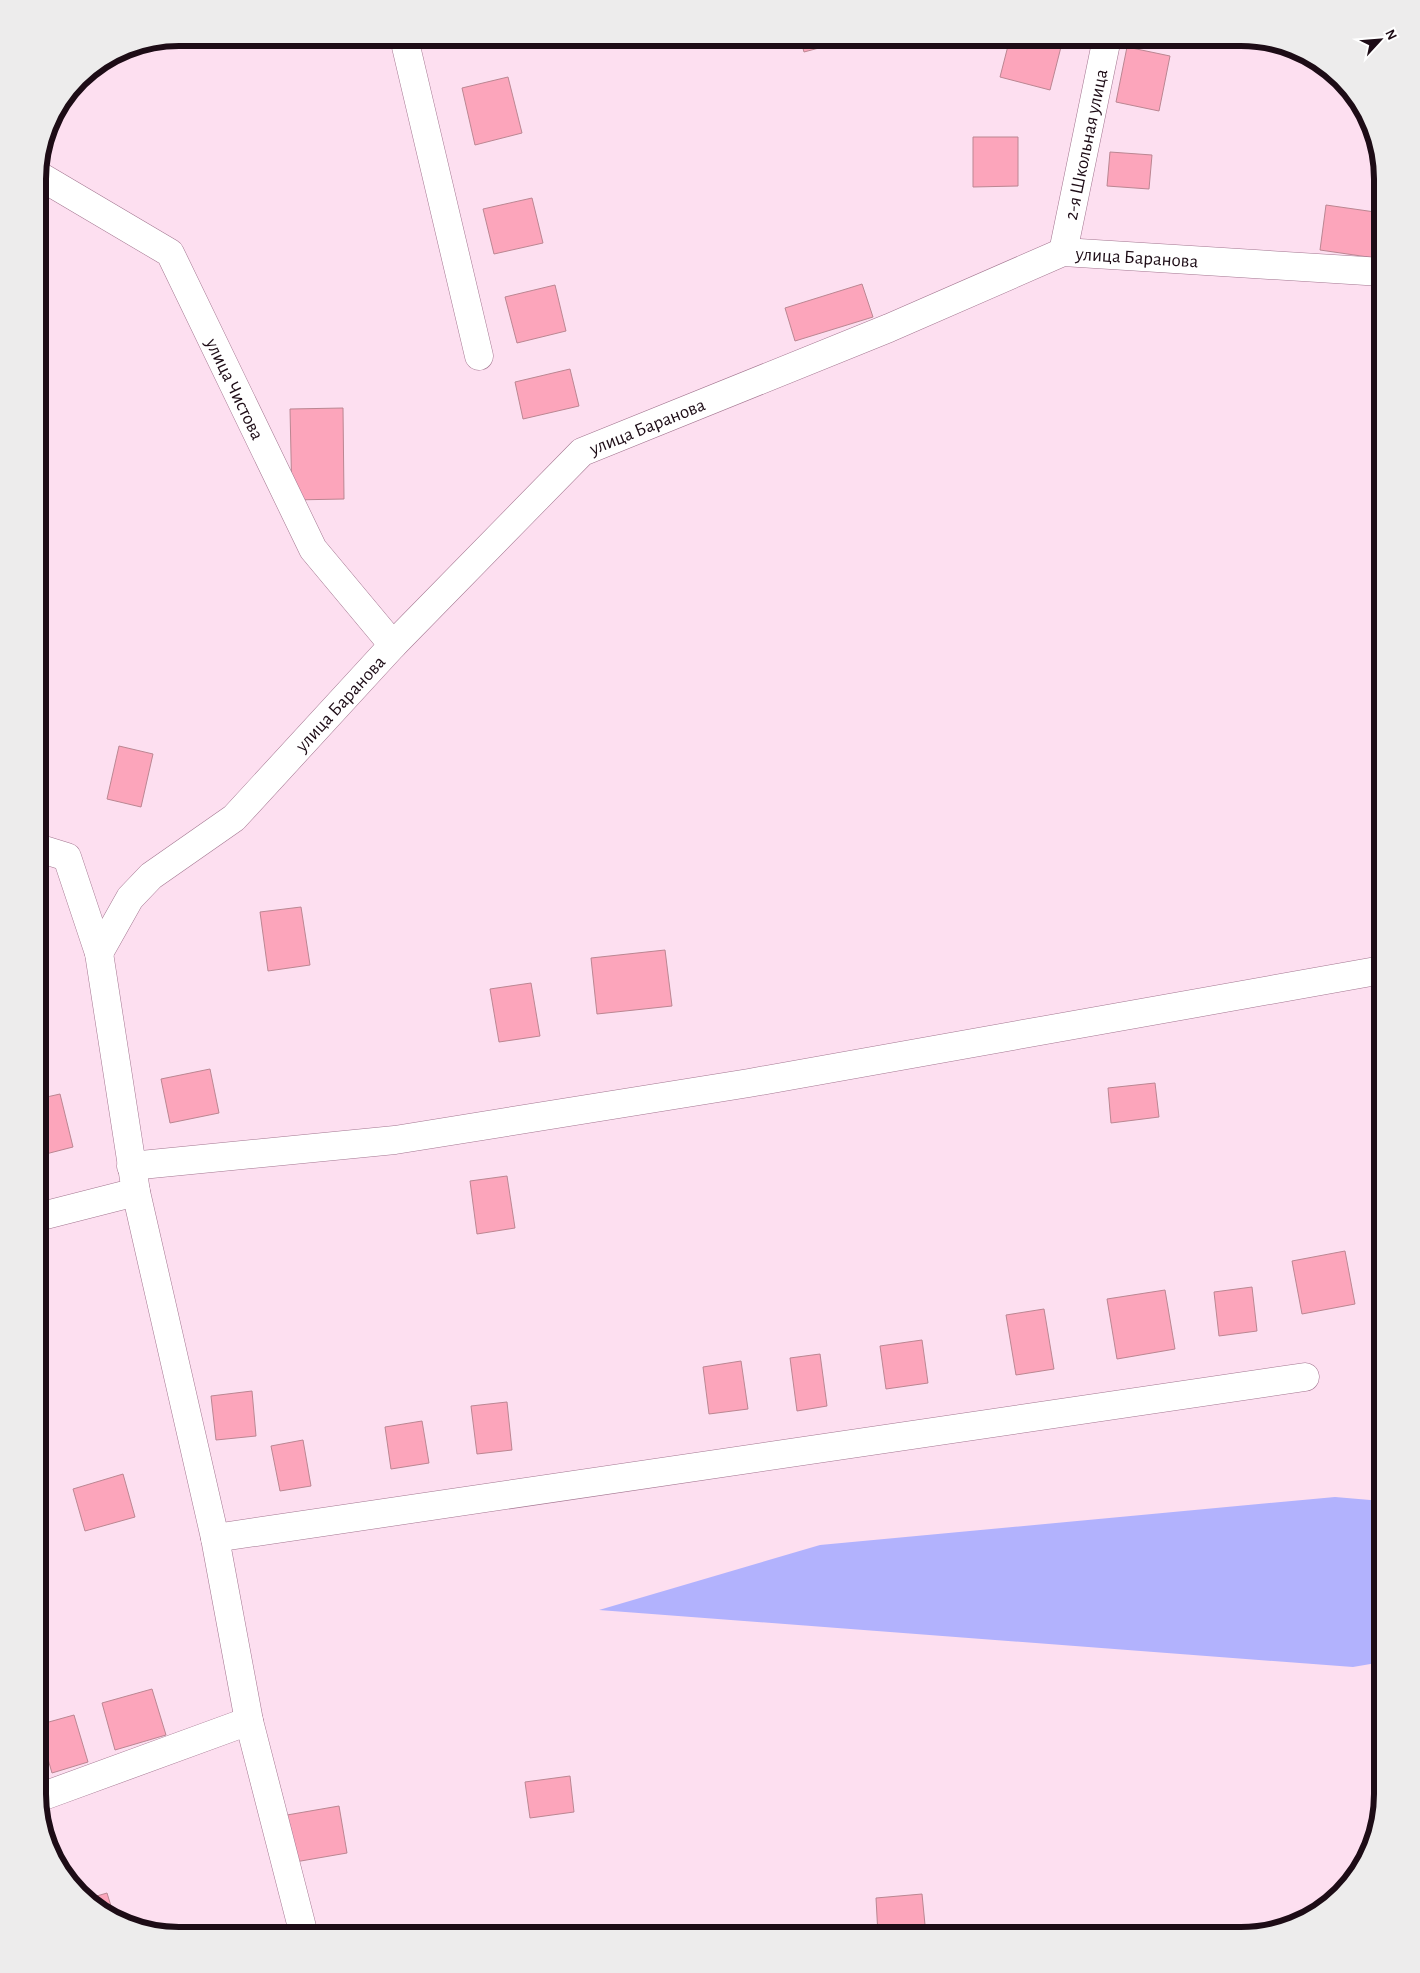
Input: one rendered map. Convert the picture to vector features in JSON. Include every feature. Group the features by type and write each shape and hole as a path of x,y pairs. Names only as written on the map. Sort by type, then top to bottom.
{"street":[{"path":"406,47 479,356"},
{"name":"2-я Школьная улица","path":"1063,252 1105,47"},
{"name":"улица Чистова","path":"47,180 170,253 313,549 393,646"},
{"name":"улица Баранова","path":"99,953 130,898 152,876 234,818 393,646 582,452 889,328 1063,252 1374,271"},
{"path":"47,851 67,857 99,953 136,1192 215,1538 249,1721 302,1926"},
{"path":"131,1166 405,1138 749,1083 1374,971"},
{"path":"46,1215 136,1192"},
{"path":"215,1538 1305,1377"},
{"path":"46,1795 249,1721"}],"water":[{"path":"1335,1497 1374,1500 1374,1663 1353,1667 599,1610 820,1545"}],"building":[{"path":"803,47 823,47 804,52"},
{"path":"1008,47 1061,47 1050,90 1000,77"},
{"path":"1127,47 1170,56 1159,111 1116,102"},
{"path":"508,77 522,133 475,145 462,88"},
{"path":"973,137 1018,137 1018,186 973,187"},
{"path":"1110,152 1152,155 1149,189 1107,186"},
{"path":"532,198 543,243 494,254 483,209"},
{"path":"1326,205 1374,212 1374,258 1320,250"},
{"path":"862,284 873,317 795,341 785,308"},
{"path":"555,285 566,331 517,343 505,297"},
{"path":"570,369 579,406 523,419 515,382"},
{"path":"343,408 344,499 292,500 290,409"},
{"path":"119,746 153,754 141,807 107,799"},
{"path":"301,907 310,965 268,971 260,912"},
{"path":"665,950 672,1006 597,1014 591,958"},
{"path":"531,983 540,1036 499,1042 490,989"},
{"path":"210,1069 219,1113 170,1123 161,1079"},
{"path":"1155,1083 1159,1117 1111,1123 1108,1088"},
{"path":"60,1094 73,1147 46,1154 46,1097"},
{"path":"507,1176 515,1228 477,1234 470,1181"},
{"path":"1345,1251 1355,1304 1302,1314 1292,1261"},
{"path":"1252,1287 1257,1331 1219,1336 1214,1292"},
{"path":"1165,1290 1175,1349 1117,1359 1107,1299"},
{"path":"1044,1309 1054,1369 1016,1375 1006,1315"},
{"path":"922,1340 928,1383 886,1389 880,1346"},
{"path":"820,1354 827,1406 797,1411 790,1358"},
{"path":"741,1361 748,1409 709,1414 703,1367"},
{"path":"252,1391 256,1436 216,1440 211,1396"},
{"path":"507,1402 512,1450 477,1454 471,1406"},
{"path":"422,1421 429,1463 391,1469 385,1427"},
{"path":"303,1440 311,1486 280,1491 271,1446"},
{"path":"123,1474 135,1517 85,1531 73,1489"},
{"path":"152,1689 166,1735 115,1750 102,1703"},
{"path":"74,1715 88,1762 52,1773 46,1753 46,1723"},
{"path":"570,1776 574,1812 530,1818 525,1782"},
{"path":"339,1806 347,1853 295,1862 287,1815"},
{"path":"107,1893 112,1908 105,1904 95,1897"},
{"path":"922,1894 925,1927 878,1927 876,1898"}]}
